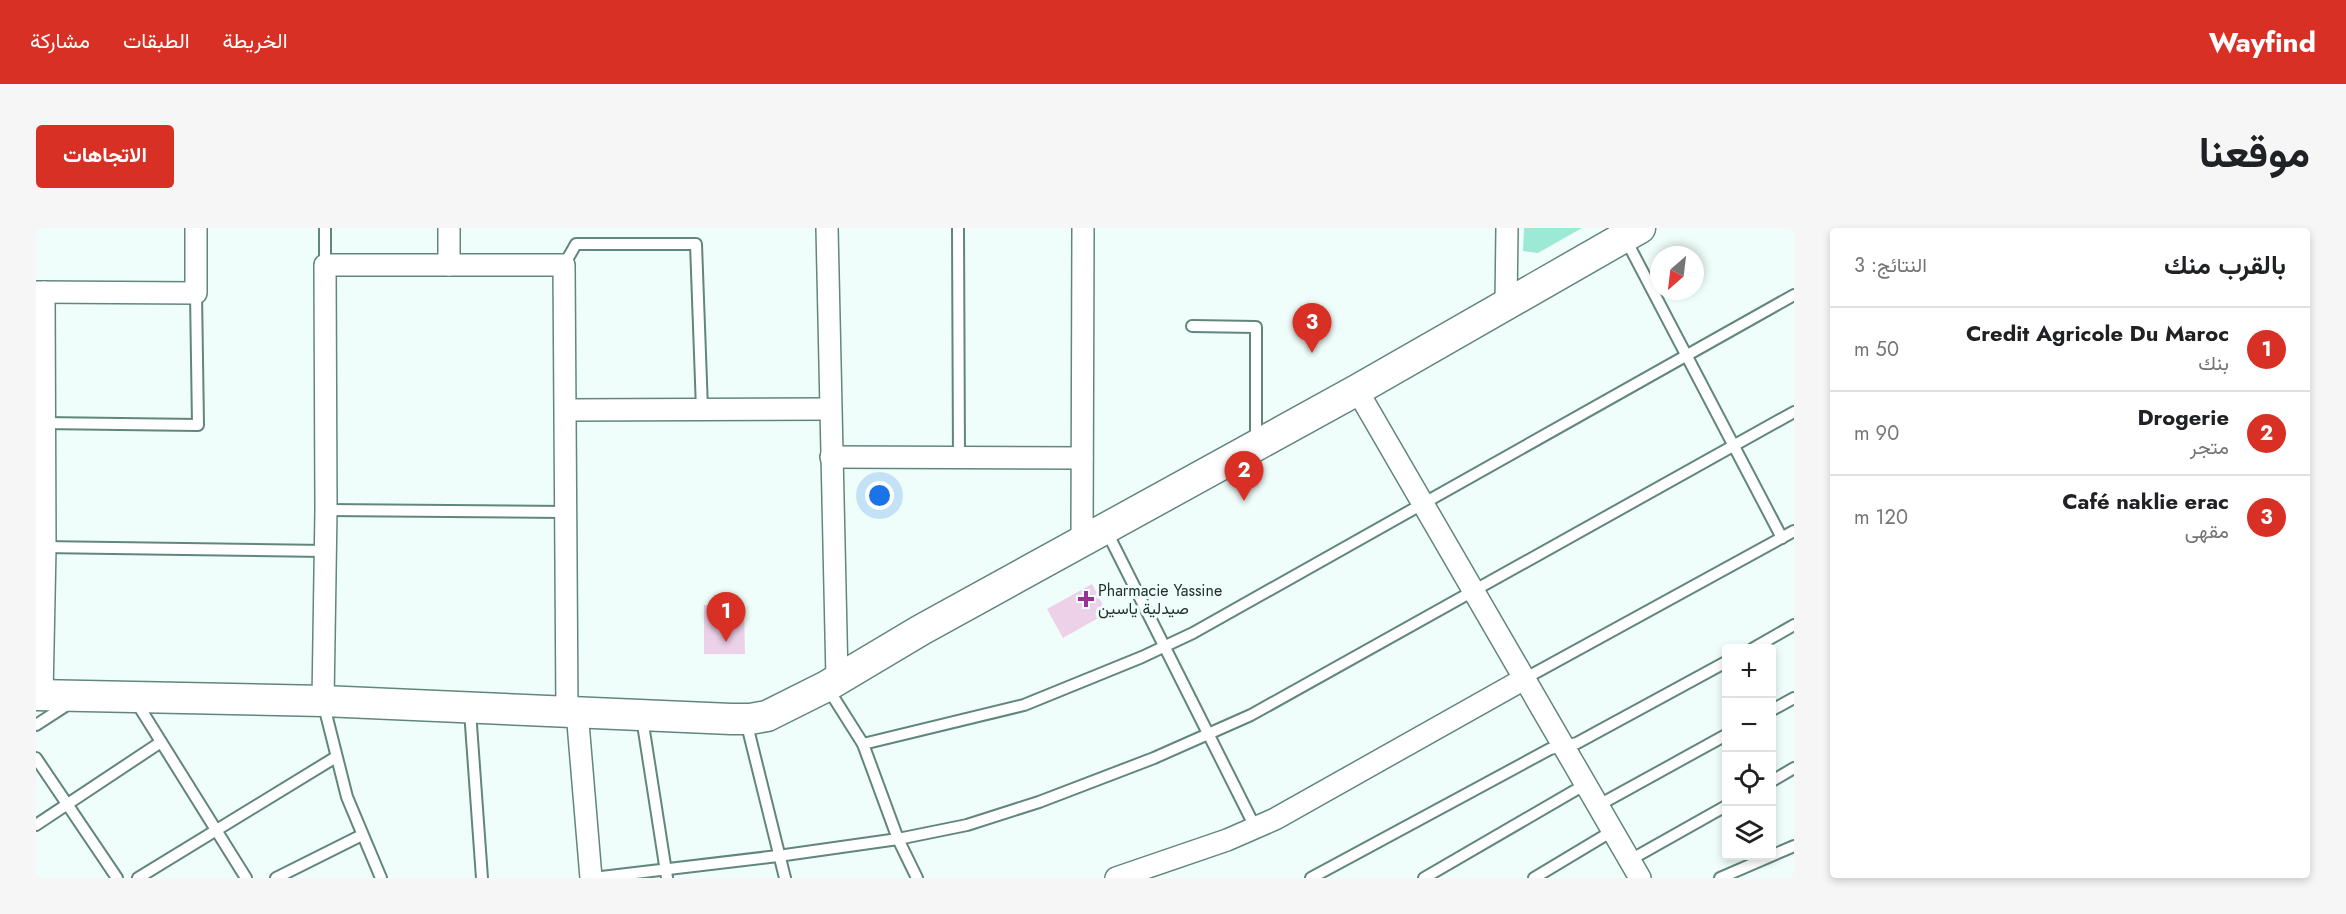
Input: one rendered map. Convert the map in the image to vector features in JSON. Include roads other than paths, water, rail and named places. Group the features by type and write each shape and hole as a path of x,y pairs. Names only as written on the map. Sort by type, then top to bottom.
{"street":[{"path":"196,228 196,294 40,292 39,695 323,701 745,719 767,716 832,683 1357,390 1632,232"},
{"path":"449,228 449,265"},
{"path":"827,228 832,683"},
{"path":"1083,228 1082,458 1094,535"},
{"path":"1506,305 1507,228"},
{"path":"323,701 326,551 325,265 564,265 566,512 572,711 592,878"},
{"path":"1357,390 1635,869"},
{"path":"566,410 829,409"},
{"path":"831,457 1082,458"},
{"path":"1116,878 1227,840 1255,827 1343,781 1524,679"}],"lane":[{"path":"325,228 325,265"},
{"path":"958,228 959,457"},
{"path":"1632,232 1685,356 1782,538"},
{"path":"564,265 576,244 696,244 702,409"},
{"path":"40,423 198,425 196,294"},
{"path":"863,744 1024,705 1091,680 1193,633 1794,295"},
{"path":"1192,326 1256,327 1256,446"},
{"path":"592,878 667,874 898,839 967,825 1039,802 1209,735 1251,715 1794,412"},
{"path":"326,510 566,512"},
{"path":"1524,679 1794,531"},
{"path":"1094,535 1165,646 1255,827"},
{"path":"40,548 326,551"},
{"path":"1760,644 1794,626"},
{"path":"1311,878 1550,749 1577,743 1722,664"},
{"path":"832,683 863,744 898,839 917,878"},
{"path":"36,725 83,695"},
{"path":"132,696 246,878"},
{"path":"1776,708 1794,698"},
{"path":"323,701 347,797 381,878"},
{"path":"470,707 482,878"},
{"path":"642,714 667,874"},
{"path":"745,719 785,878"},
{"path":"1599,805 1722,737"},
{"path":"36,825 161,742"},
{"path":"36,758 117,878"},
{"path":"138,878 336,758"},
{"path":"1776,779 1794,768"},
{"path":"1424,878 1586,784"},
{"path":"1635,869 1722,809"},
{"path":"1534,878 1614,830"},
{"path":"276,878 362,835"},
{"path":"1720,878 1794,846"}],"place":[{"name":"Café naklie erac","path":"1312,353"},
{"name":"Drogerie","path":"1244,501"},
{"name":"Pharmacie Yassine صيدلية ياسين","path":"1086,599"},
{"name":"Credit Agricole Du Maroc","path":"726,642"}]}
